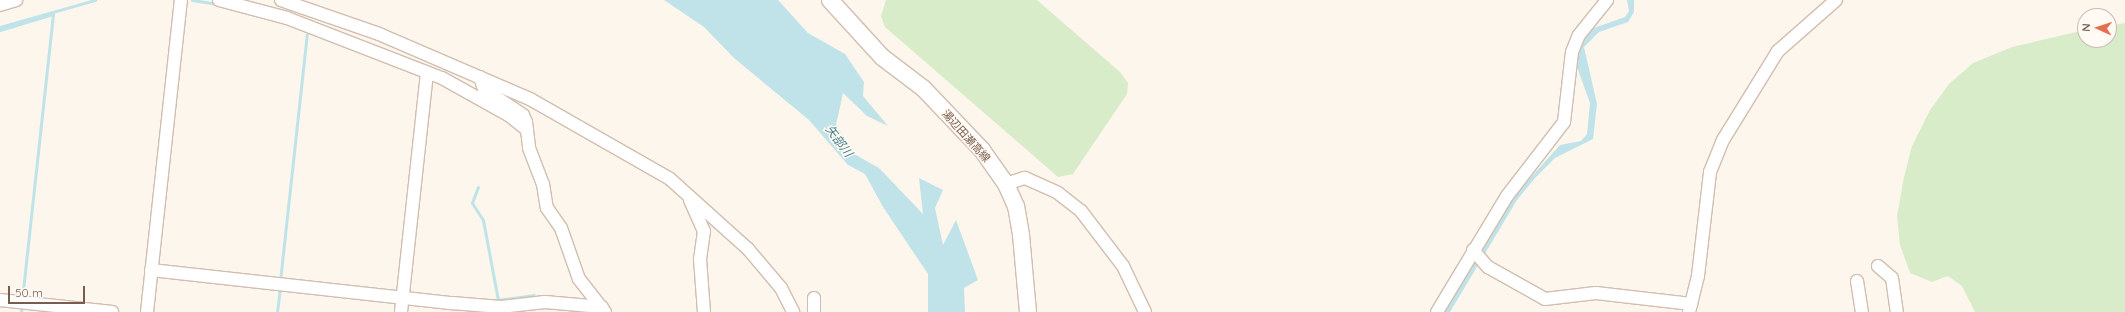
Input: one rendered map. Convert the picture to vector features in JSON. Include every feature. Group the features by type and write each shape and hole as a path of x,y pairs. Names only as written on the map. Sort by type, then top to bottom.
{"main road":[{"name":"湯辺田瀬高線","path":"830,0 882,57 923,88 982,150 1006,184 1016,206 1021,234 1028,312"}],"street":[{"path":"0,5 16,0"},
{"path":"147,312 181,0"},
{"path":"219,0 287,18 427,72 468,91 527,130"},
{"path":"281,0 379,34 530,99 670,179 748,249 781,288 793,312"},
{"path":"1438,312 1473,250 1507,196 1564,122 1572,52 1579,35 1607,0"},
{"path":"1473,250 1488,267 1545,299 1596,293 1690,308 1710,172 1723,140 1778,52 1836,0"},
{"path":"401,312 427,72"},
{"path":"480,77 484,89 523,115 527,130 529,148 543,184 547,208 561,228 579,279 604,310"},
{"path":"1006,184 1025,178 1058,193 1081,210 1123,266 1145,312"},
{"path":"691,198 691,206 704,231 700,259 704,312"},
{"path":"1878,266 1892,278 1897,312"},
{"path":"151,270 501,307 545,307 604,310"},
{"path":"1857,281 1862,312"},
{"path":"814,298 814,312"},
{"path":"0,300 112,312"}],"green space":[{"path":"886,0 1037,0 1120,72 1128,83 1127,94 1073,174 1058,177 885,27 881,16"},
{"path":"2125,23 2125,312 1975,312 1962,286 1948,276 1932,282 1910,273 1900,245 1897,216 1904,177 1912,146 1930,110 1949,84 1973,63 2012,47 2077,32 2077,48 2117,48 2117,24"}],"water":[{"name":"矢部川","path":"664,0 778,0 808,33 845,54 864,82 863,96 888,126 867,116 843,93 836,125 854,154 879,168 923,214 919,178 943,190 935,208 943,245 956,220 978,280 964,288 965,312 928,312 928,274 883,207 865,174 848,165 809,120 734,58 704,27"},
{"path":"1627,0 1634,0 1634,12 1628,22 1599,32 1584,47 1597,104 1593,139 1555,158 1535,178 1517,200 1450,312 1443,312 1514,196 1560,145 1581,141 1587,134 1590,103 1576,64 1578,46 1588,30 1625,17 1629,11"}],"waterway":[{"path":"0,27 95,0"},
{"path":"192,0 218,4"},
{"path":"0,30 53,14 22,299"},
{"path":"280,281 307,34"},
{"path":"478,187 472,203 483,220 498,300 534,295"},
{"path":"277,312 280,286"},
{"path":"21,312 22,305"}]}
